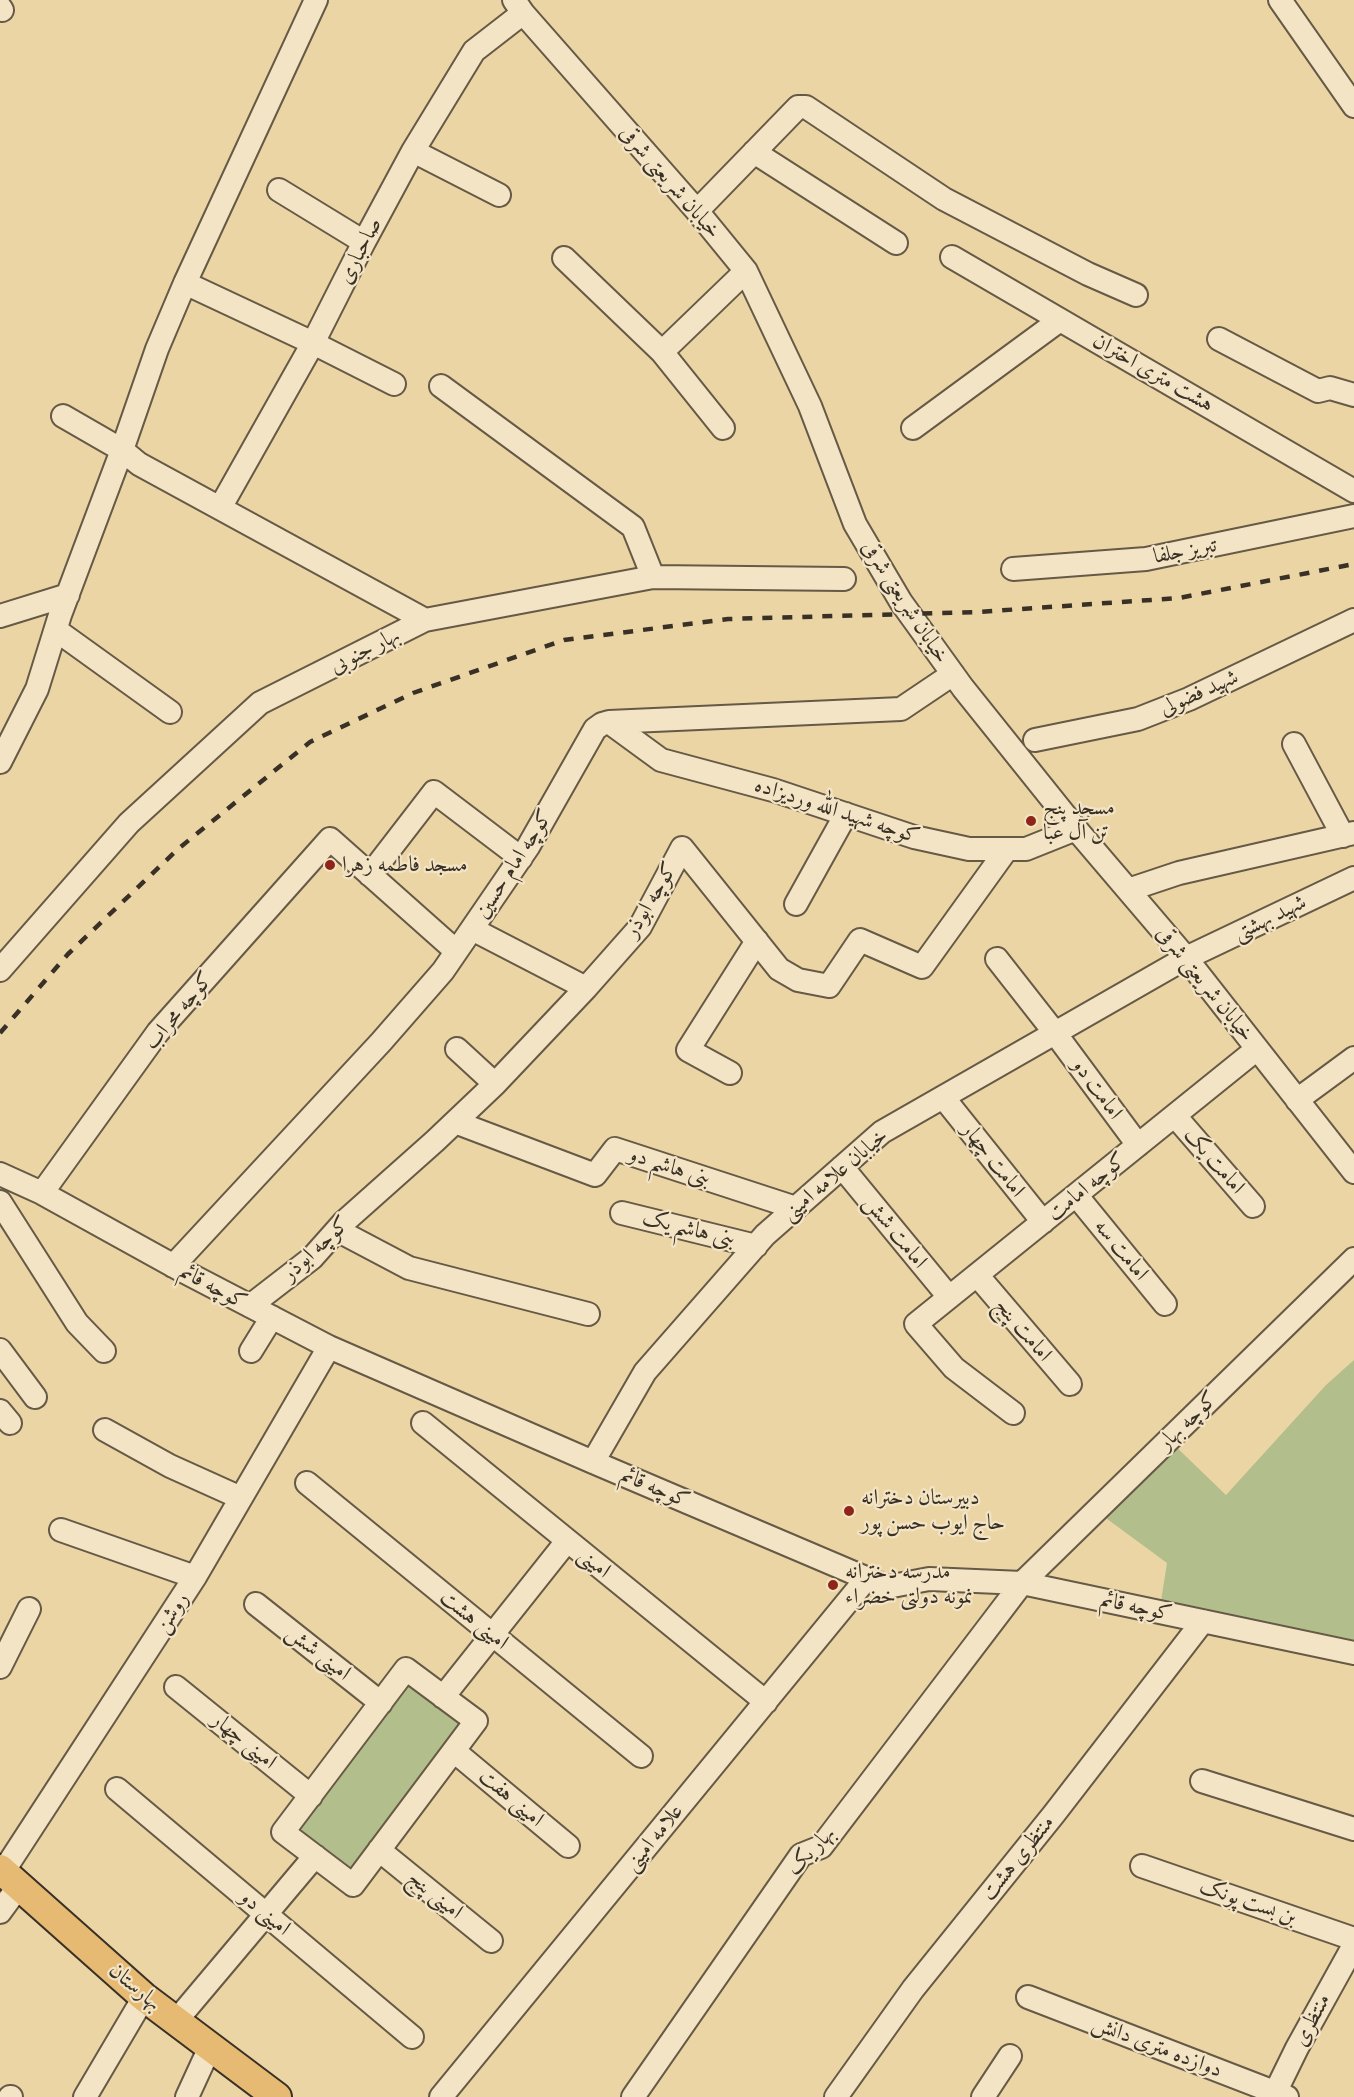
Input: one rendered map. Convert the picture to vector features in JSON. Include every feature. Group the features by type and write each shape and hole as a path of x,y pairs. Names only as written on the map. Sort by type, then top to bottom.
{"main road":[{"name":"بهارستان","path":"7,1876 144,1997 277,2097"}],"street":[{"path":"0,762 38,688 68,595 157,349 316,0"},
{"path":"1280,0 1354,106"},
{"name":"صاحباری","path":"220,508 313,343 364,242 414,151 474,51 519,7"},
{"name":"خیابان شریعتی شرقی","path":"519,7 697,211 746,271 810,406 855,524 901,602 953,674 1076,829 1186,958 1354,1172"},
{"path":"697,211 798,107 806,107 944,200 1088,274 1136,295"},
{"path":"414,151 499,195"},
{"path":"754,152 896,243"},
{"path":"279,190 364,242"},
{"name":"هشت متری اختران","path":"952,257 1354,491"},
{"path":"564,258 662,352 723,428"},
{"path":"662,352 746,271"},
{"path":"185,284 313,343 394,384"},
{"path":"913,428 1060,320"},
{"path":"1219,339 1318,391 1330,388 1354,395"},
{"path":"441,386 633,526 653,577"},
{"path":"63,416 122,450 139,464 425,620"},
{"name":"تبریز جلفا","path":"1013,568 1146,559 1354,516"},
{"name":"بهار جنوبی","path":"0,970 129,823 260,703 425,620 653,577 844,579"},
{"path":"0,616 68,595"},
{"name":"شهید فضولی","path":"1035,740 1138,719 1189,699 1354,620"},
{"path":"56,630 170,712"},
{"path":"609,722 902,709 953,674"},
{"name":"کوچه شهید الله وردیزاده","path":"609,722 661,760 774,790 914,837 969,849 1026,849 1076,829"},
{"name":"کوچه امام حسین","path":"173,1266 381,1042 443,971 521,858 595,729 609,722"},
{"path":"1128,890 1179,873 1348,834 1294,744"},
{"path":"456,951 370,875 434,792 521,858"},
{"path":"796,904 846,814"},
{"name":"کوچه محراب","path":"42,1192 158,1032 330,839 370,875"},
{"name":"کوچه ابوذر","path":"250,1306 312,1258 337,1230 495,1084 586,988 640,927 682,848 779,969 798,980 829,986 860,940 922,967 1007,849"},
{"name":"شهید بهشتی","path":"1186,958 1354,878"},
{"path":"472,929 586,988"},
{"path":"730,1073 688,1050 757,941"},
{"name":"خیابان علامه امینی","path":"593,1462 645,1372 756,1246 882,1132 1186,958"},
{"name":"امامت دو","path":"997,959 1138,1145"},
{"path":"457,1049 495,1084"},
{"name":"کوچه امامت","path":"1012,1413 954,1368 916,1324 1257,1049"},
{"path":"1297,1100 1354,1058"},
{"name":"امامت چهار","path":"943,1097 1042,1222"},
{"name":"امامت یک","path":"1175,1116 1253,1206"},
{"name":"بنی هاشم دو","path":"455,1122 595,1175 615,1149 796,1208"},
{"name":"امامت شش","path":"842,1167 949,1297"},
{"name":"کوچه قائم","path":"0,1174 42,1192 173,1266 329,1347 887,1587 928,1579 1022,1583 1354,1653"},
{"name":"امامت سه","path":"1076,1195 1165,1304"},
{"path":"0,1202 77,1323 104,1351"},
{"name":"بنی هاشم یک","path":"622,1213 756,1246"},
{"path":"337,1230 410,1268 588,1314"},
{"name":"کوچه بهار","path":"1022,1583 1354,1259"},
{"name":"امامت پنج","path":"977,1275 1070,1384"},
{"path":"250,1351 272,1317"},
{"name":"روشن","path":"0,1912 7,1876 195,1577 329,1347"},
{"path":"0,1350 35,1397"},
{"name":"امینی","path":"423,1423 766,1702"},
{"path":"105,1430 170,1466 241,1498"},
{"name":"امینی هشت","path":"307,1483 641,1756"},
{"path":"61,1530 195,1577"},
{"path":"443,1697 567,1541"},
{"name":"علامه امینی","path":"441,2097 867,1578"},
{"name":"بهار یک","path":"633,2097 801,1855 820,1846 1022,1583"},
{"name":"امینی شش","path":"256,1604 381,1703"},
{"path":"0,1667 29,1609"},
{"name":"منتظری هشت","path":"836,2097 913,1989 1054,1814 1203,1621"},
{"path":"406,1669 443,1697 476,1721 353,1885 283,1832 406,1669"},
{"name":"امینی چهار","path":"176,1687 311,1796"},
{"name":"امینی هفت","path":"454,1751 568,1846"},
{"path":"1202,1781 1354,1829"},
{"name":"امینی دو","path":"117,1789 412,2037"},
{"name":"امینی پنج","path":"379,1850 491,1941"},
{"path":"176,2021 315,1856"},
{"name":"بن بست پونک","path":"1142,1866 1354,1938"},
{"name":"منتظری","path":"1279,2095 1297,2048 1354,1945"},
{"path":"85,2097 144,1997"},
{"name":"دوازده متری دانش","path":"1028,1997 1279,2095"},
{"path":"187,2097 210,2047"},
{"path":"983,2097 1010,2056"}],"green space":[{"path":"1354,1360 1354,1646 1161,1601 1167,1563 1099,1513 1170,1441 1226,1495 1326,1385"},
{"path":"407,1683 462,1724 353,1869 299,1828"}],"railway":[{"path":"0,1033 68,954 178,849 310,742 413,693 564,640 728,619 978,612 1179,598 1354,564"}],"place":[{"name":"مسجد پنج تن آل عبا","path":"1031,821"},
{"name":"مسجد فاطمه زهرا","path":"330,865"},
{"name":"دبیرستان دخترانه حاج ایوب حسن پور","path":"849,1511"},
{"name":"مدرسه دخترانه نمونه دولتی خضراء","path":"833,1585"}]}
